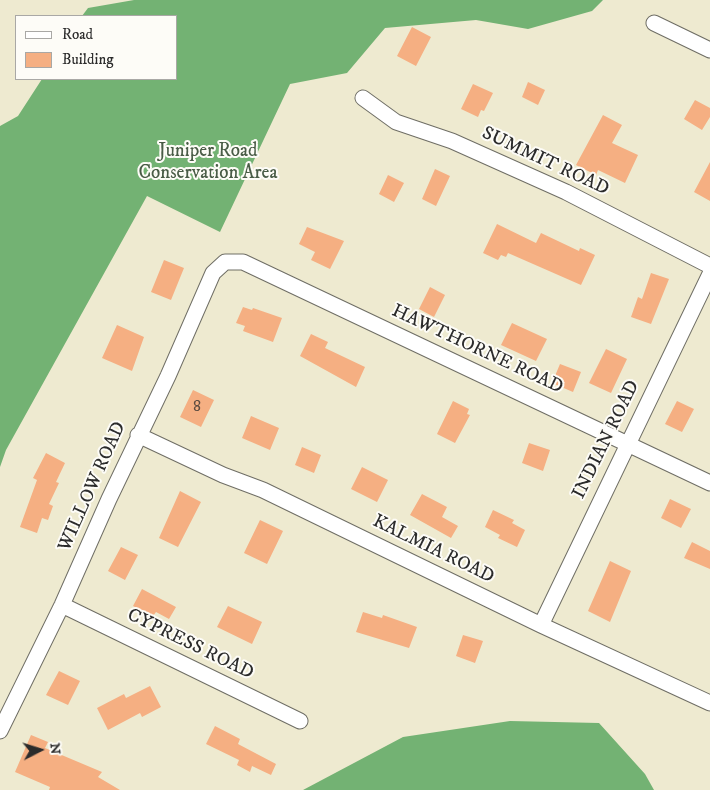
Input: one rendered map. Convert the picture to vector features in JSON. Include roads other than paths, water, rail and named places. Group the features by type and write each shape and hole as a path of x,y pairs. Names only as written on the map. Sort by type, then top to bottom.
{"street":[{"path":"654,23 710,50"},
{"name":"SUMMIT ROAD","path":"362,98 401,125 452,141 557,188 710,266"},
{"name":"WILLOW ROAD","path":"0,731 62,605 138,435 168,376 213,273 225,262"},
{"name":"HAWTHORNE ROAD","path":"225,262 242,262 710,482"},
{"name":"INDIAN ROAD","path":"541,625 710,274"},
{"name":"KALMIA ROAD","path":"138,435 216,472 271,494 541,625 710,703"},
{"name":"CYPRESS ROAD","path":"62,605 300,721"}],"park label":[{"name":"Juniper Road Conservation Area","path":"208,163"}]}
